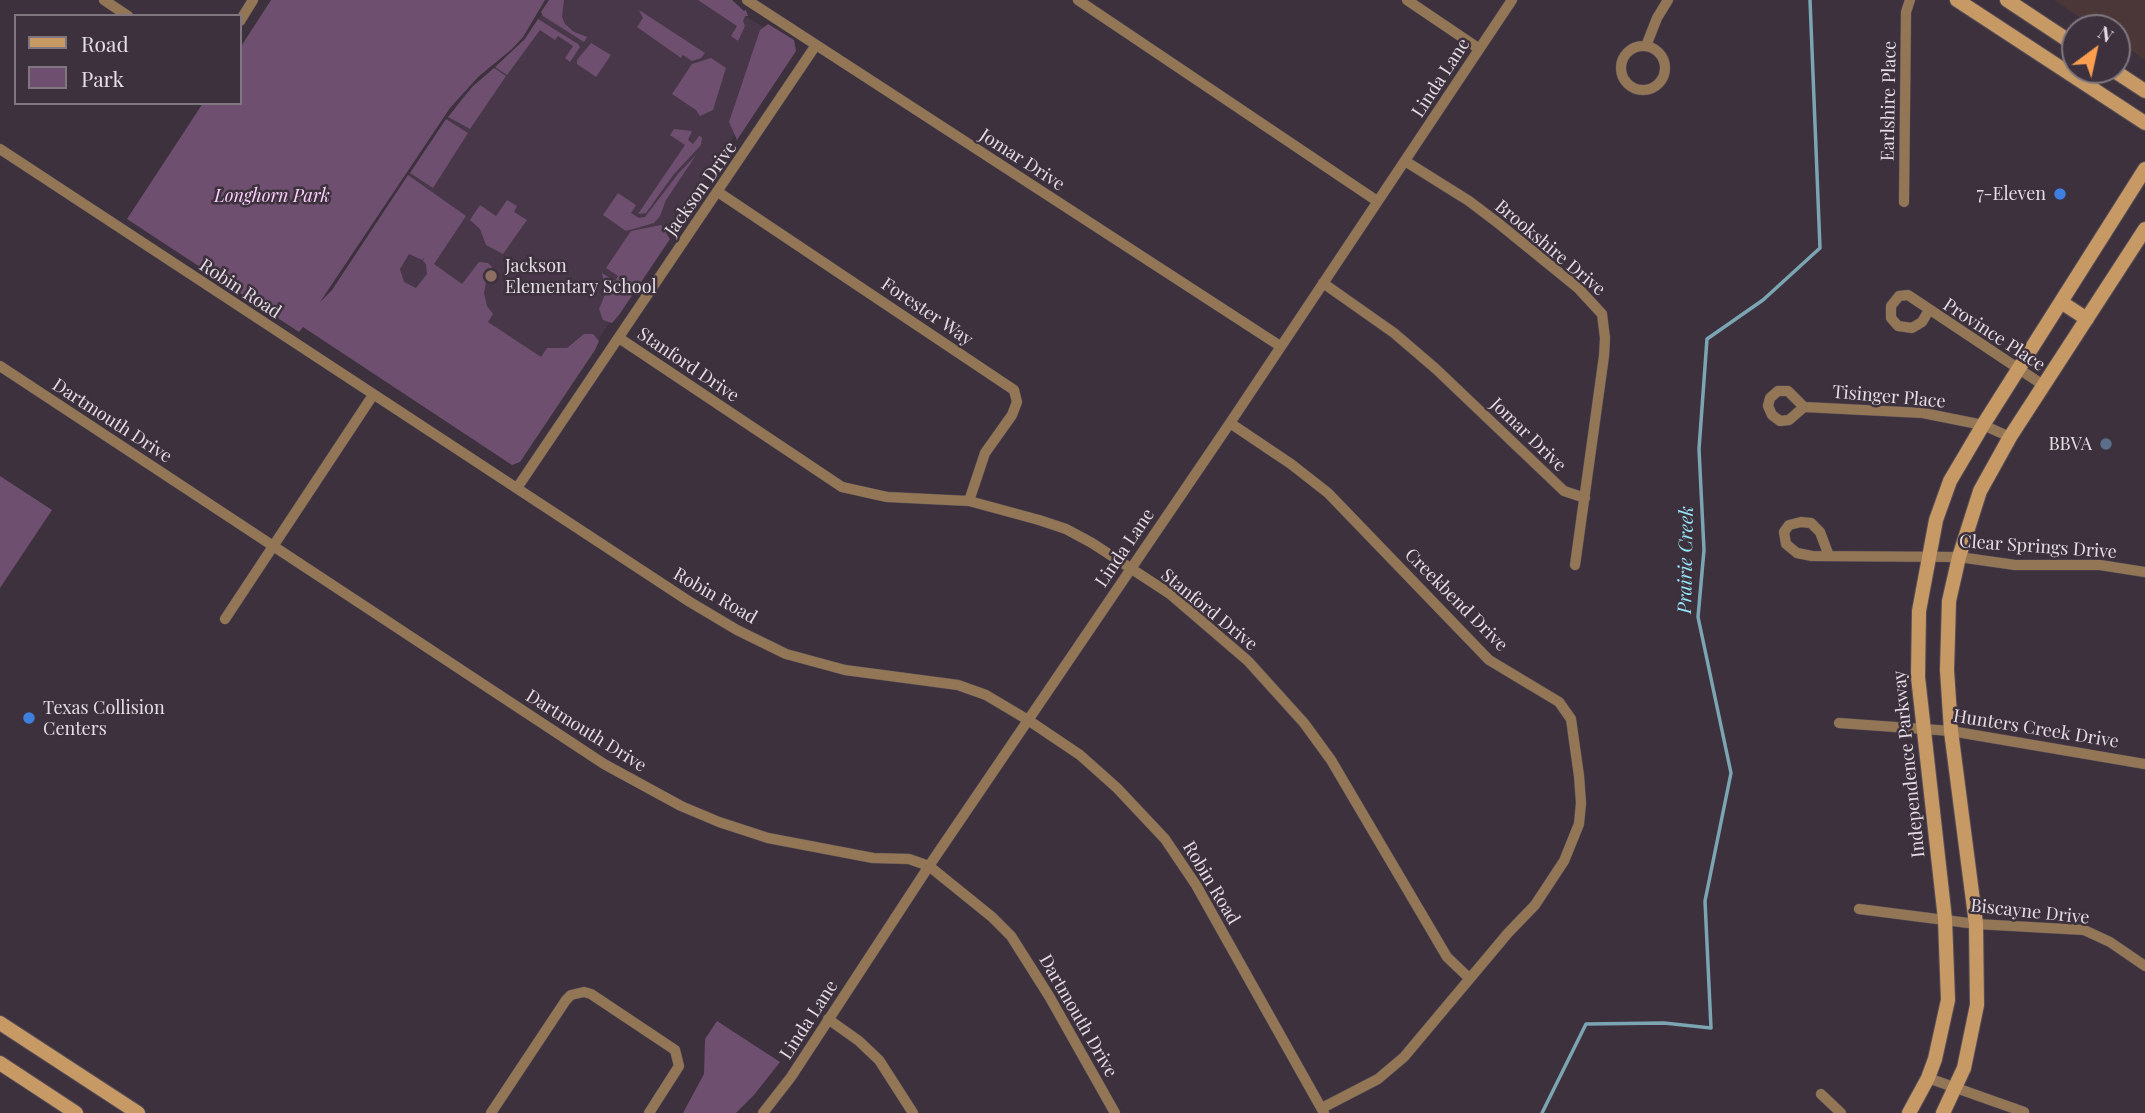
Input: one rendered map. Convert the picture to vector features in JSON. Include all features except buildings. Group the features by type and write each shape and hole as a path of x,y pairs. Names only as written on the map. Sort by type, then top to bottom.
{"main road":[{"path":"1957,0 2145,123"},
{"path":"2007,0 2061,36"},
{"name":"Independence Parkway","path":"1909,1113 1928,1078 1941,1040 1948,1000 1945,919 1918,677 1919,611 1936,520 1950,481 1983,425 2145,169"},
{"path":"1942,1113 1964,1068 1977,1005 1976,923 1951,731 1947,670 1949,601 1959,557 1980,491 2010,437 2145,229"},
{"path":"2061,302 2087,319"},
{"path":"0,1023 138,1113"},
{"path":"0,1063 76,1113"}],"street":[{"path":"104,0 125,14"},
{"path":"242,18 253,0"},
{"name":"Jomar Drive","path":"747,0 1280,346"},
{"path":"1078,0 1377,201"},
{"path":"1407,0 1478,48"},
{"name":"Linda Lane","path":"763,1113 791,1077 929,866 1230,423 1511,0"},
{"path":"1646,46 1657,18 1668,0"},
{"name":"Earlshire Place","path":"1903,202 1906,12 1910,0"},
{"name":"Jackson Drive","path":"517,488 816,46"},
{"path":"1646,46 1659,52 1665,72 1663,79 1653,88 1638,90 1626,82 1622,75 1623,60 1632,49 1646,46"},
{"name":"Robin Road","path":"0,149 690,602 737,630 786,654 845,670 958,685 986,695 1080,755 1117,788 1165,839 1196,885 1323,1111"},
{"name":"Brookshire Drive","path":"1405,161 1469,201 1498,223 1578,288 1602,314 1604,356 1575,565"},
{"name":"Forester Way","path":"718,192 1014,390 1017,402 1012,415 985,453 969,501"},
{"name":"Jomar Drive","path":"1323,283 1394,333 1436,369 1564,491 1585,498"},
{"name":"Province Place","path":"1928,310 2043,385"},
{"name":"Stanford Drive","path":"618,338 842,487 887,497 969,501 1066,529 1170,594 1248,661 1304,723 1331,760 1447,957 1469,978"},
{"name":"Dartmouth Drive","path":"0,366 604,764 681,806 768,838 861,856 909,859 929,866 992,917 1022,952 1115,1113"},
{"path":"225,619 373,395"},
{"name":"Tisinger Place","path":"1804,407 1901,411 1983,425 2010,437"},
{"name":"Creekbend Drive","path":"1230,423 1328,493 1489,660 1559,702 1571,719 1581,803 1579,824 1553,881 1404,1058 1378,1079 1323,1111"},
{"name":"Clear Springs Drive","path":"1829,556 1820,532 1811,523 1789,525 1784,532 1786,544 1797,553 1812,556 1959,557 2015,565 2100,565 2145,572"},
{"name":"Hunters Creek Drive","path":"1839,723 1951,731 2145,764"},
{"name":"Biscayne Drive","path":"1859,909 1976,923 2084,930 2110,942 2145,966"},
{"path":"491,1113 566,1000 578,993 591,994 675,1050 679,1066 649,1113"},
{"path":"828,1018 879,1060 913,1113"},
{"path":"1928,1078 2024,1112"},
{"path":"1821,1094 1841,1113"}],"shaded area":[{"name":"Jackson Elementary School","path":"552,0 722,0 793,47 515,465 307,329 464,95 518,47"},
{"path":"2054,0 2145,0 2145,60 2131,50 2131,14 2075,14"}],"green space":[{"name":"Longhorn Park","path":"271,0 545,0 523,37 478,77 450,108 320,302 332,290 408,175 466,216 434,264 462,284 479,262 488,263 492,267 493,271 486,282 484,293 487,306 493,314 488,322 541,357 547,348 567,348 584,334 593,334 599,341 520,462 512,465 303,327 299,332 127,219 202,105 242,105 242,45","holes":["409,254 422,260 424,258 427,274 416,288 404,282 400,269"]},
{"path":"549,0 564,0 562,17 565,24 574,32 587,37 584,42 543,16 541,12"},
{"path":"698,0 732,0 746,10 748,16 745,16 743,21 745,26 738,41 731,36 737,26"},
{"path":"639,10 705,53 701,58 692,61 683,55 681,58 637,27 643,18"},
{"path":"538,19 578,44 580,47 570,62 565,58 573,46 558,36 555,40 540,30 507,75 495,67 525,39"},
{"path":"768,24 794,40 796,51 737,140 729,122 760,30"},
{"path":"591,43 611,55 596,77 577,64 577,60"},
{"path":"711,58 726,68 713,110 700,116 696,110 672,94 692,64"},
{"path":"494,68 506,76 470,129 448,117 473,86"},
{"path":"446,119 468,133 433,188 410,173"},
{"path":"674,129 692,131 688,140 693,144 699,136 702,137 701,145 674,174 646,213 638,214 685,145 670,135"},
{"path":"696,155 654,223 626,231 603,215 618,193 636,205 631,213 639,218 645,217"},
{"path":"507,200 517,206 514,212 527,220 503,254 486,245 480,229 470,220 480,205 496,216"},
{"path":"661,225 670,239 619,315 612,323 603,320 599,309 606,292 602,273 615,281 618,276 606,268 631,231"},
{"path":"0,476 52,510 0,588"},
{"path":"717,1021 780,1062 736,1113 683,1113 704,1074 705,1039"}],"waterway":[{"name":"Prairie Creek","path":"1542,1113 1586,1024 1664,1023 1711,1028 1705,901 1731,773 1698,617 1704,550 1699,449 1707,339 1763,300 1820,248 1810,0"}],"place":[{"name":"7-Eleven","path":"2060,194"},
{"name":"Jackson Elementary School","path":"491,276"},
{"name":"BBVA","path":"2106,444"},
{"name":"Texas Collision Centers","path":"29,718"}]}
